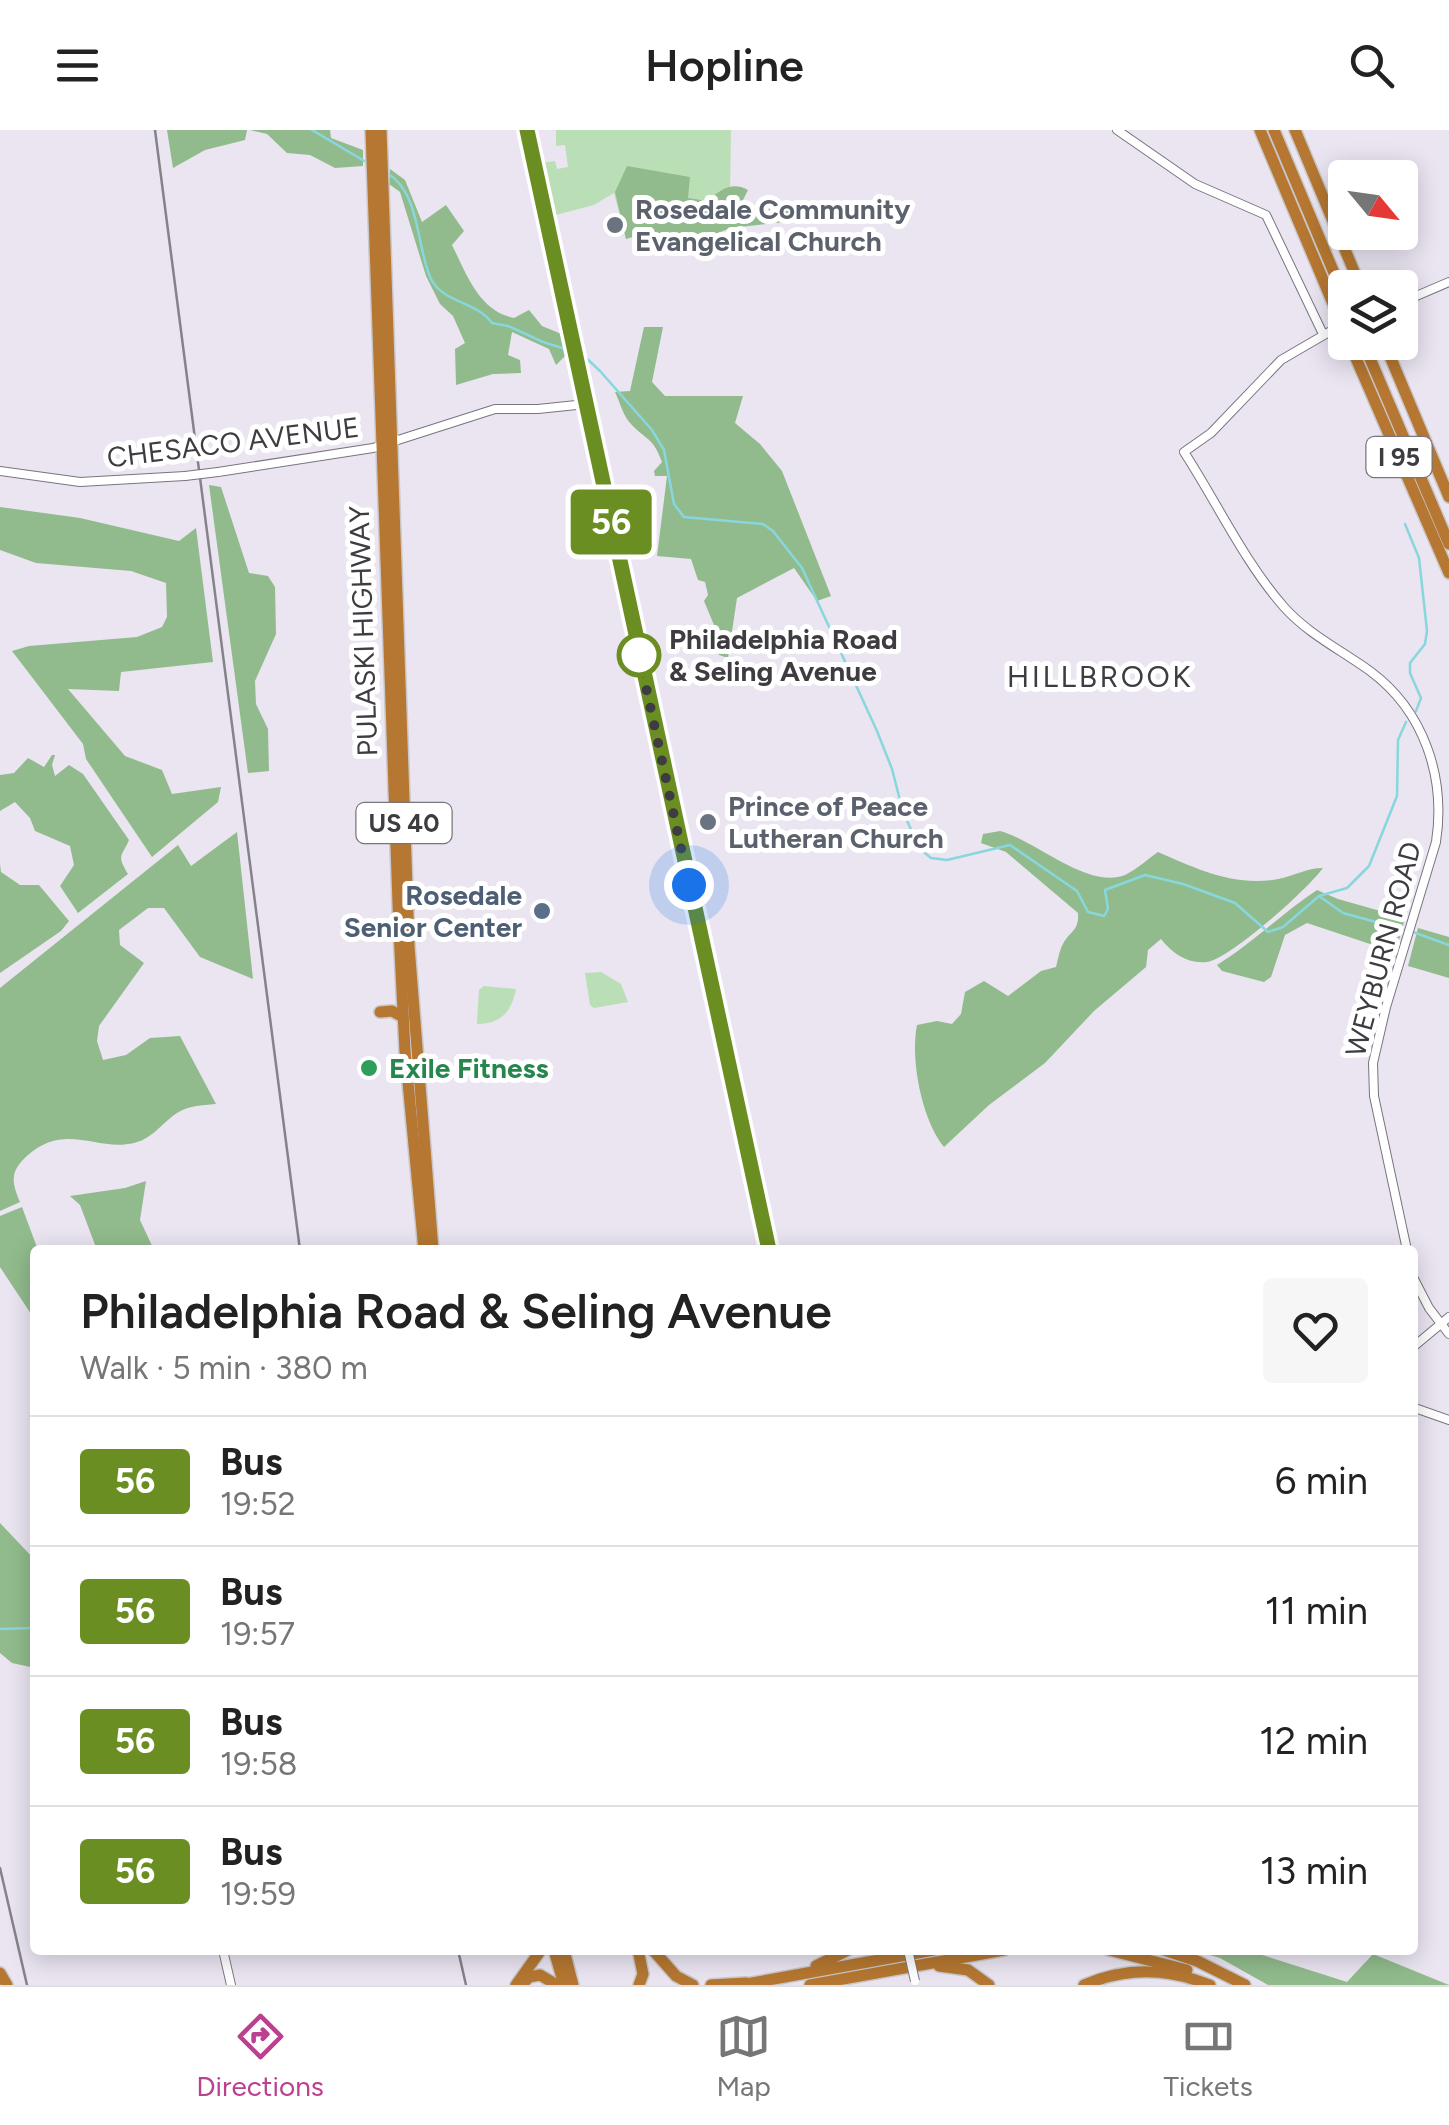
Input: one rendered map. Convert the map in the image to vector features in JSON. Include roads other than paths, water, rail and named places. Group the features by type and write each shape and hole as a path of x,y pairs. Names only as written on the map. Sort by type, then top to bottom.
{"highway":[{"name":"PULASKI HIGHWAY","path":"371,130 409,946 434,1245"},
{"name":"PULASKI HIGHWAY","path":"380,130 404,1017 424,1245"},
{"path":"1260,130 1328,294"},
{"path":"1274,130 1333,270"},
{"path":"1282,130 1341,270"},
{"path":"1295,130 1353,270"},
{"name":"I 95","path":"1358,360 1449,573"},
{"path":"1372,360 1449,544"},
{"path":"1380,360 1449,526"},
{"name":"I 95","path":"1392,360 1449,497"},
{"path":"380,1012 392,1011 404,1017"},
{"path":"519,1985 538,1955"},
{"path":"555,1955 560,1985"},
{"path":"565,1955 573,1985"},
{"path":"639,1955 643,1974 639,1985"},
{"path":"657,1955 676,1976 693,1985"},
{"path":"783,1978 836,1955"},
{"path":"741,1985 907,1955"},
{"path":"814,1984 976,1955"},
{"path":"1131,1955 1174,1965 1220,1985"},
{"path":"1179,1955 1245,1985"},
{"path":"910,1967 964,1968 990,1985"},
{"path":"1084,1985 1111,1976 1150,1971 1210,1985"},
{"path":"0,1973 7,1985"},
{"path":"519,1985 540,1975 560,1985"},
{"path":"711,1985 755,1982"}],"street":[{"path":"527,130 768,1245"},
{"path":"1117,130 1195,184 1266,215 1322,334 1328,332"},
{"path":"1418,295 1449,282"},
{"name":"WEYBURN ROAD","path":"1322,334 1269,370 1211,433 1184,452 1281,604 1310,632 1380,680 1402,703 1421,733 1436,778 1439,814 1434,853 1373,1063 1374,1096 1405,1245"},
{"name":"CHESACO AVENUE","path":"0,472 76,482 185,476 387,444 495,408 586,404"},
{"path":"1418,1287 1449,1334"},
{"path":"1418,1343 1449,1316"},
{"path":"1418,1409 1449,1420"},
{"path":"224,1955 231,1985"},
{"path":"909,1955 915,1983"}],"waterway":[{"path":"312,130 366,162"},
{"path":"387,173 398,182 412,207 426,266 436,287 492,323 582,354 652,430 664,450 674,504 684,517 763,524 773,531 802,568 877,731 903,812 920,849 931,858 947,860 1010,845 1077,891 1088,912 1104,916 1108,909 1105,890 1145,875 1235,903 1268,932 1283,927 1319,896 1343,913 1405,930"},
{"path":"1405,524 1419,558 1427,631 1425,644 1410,663 1421,698 1416,711"},
{"path":"1319,896 1347,888 1369,866 1397,796 1398,740 1406,722"},
{"path":"1413,932 1449,945"},
{"path":"0,1629 30,1628"}],"railway":[{"path":"155,130 299,1245"},
{"path":"0,1868 27,1985"},
{"path":"459,1955 466,1985"}],"place":[{"name":"Rosedale Community Evangelical Church","path":"615,225"},
{"name":"Philadelphia Road & Seling Avenue","path":"639,655"},
{"name":"Prince of Peace Lutheran Church","path":"708,822"},
{"name":"Rosedale Senior Center","path":"542,911"},
{"name":"Exile Fitness","path":"369,1068"}],"district":[{"name":"HILLBROOK","path":"1100,676"}]}
